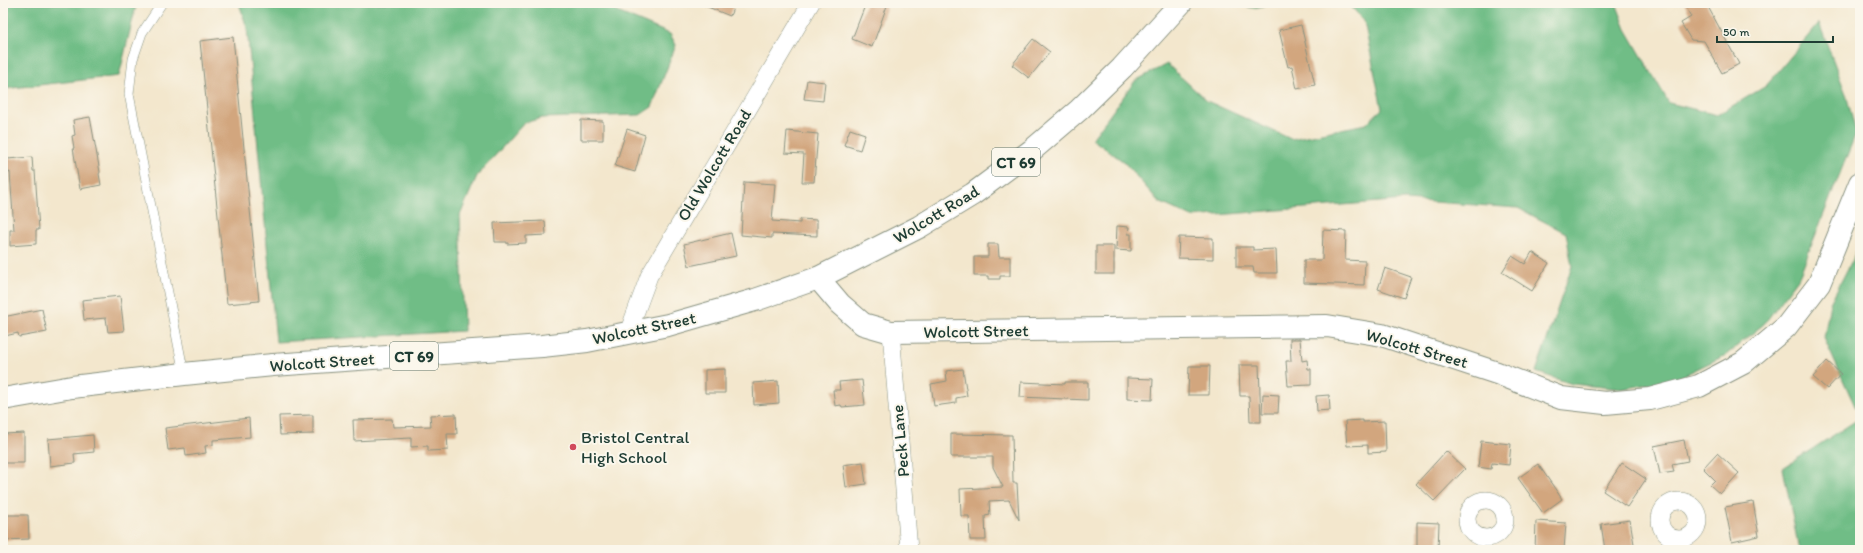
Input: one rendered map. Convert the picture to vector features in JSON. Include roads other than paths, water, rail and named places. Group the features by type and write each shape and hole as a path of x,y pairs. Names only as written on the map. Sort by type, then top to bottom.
{"main road":[{"name":"Wolcott Road","path":"818,278 919,227 973,194 1031,151 1079,110 1122,68 1181,3"},
{"name":"Wolcott Street","path":"3,399 72,387 273,365 542,346 587,341 696,317 818,278 840,304 863,324 891,332 1327,326 1382,335 1498,373 1561,398 1605,403 1650,399 1699,386 1743,363 1786,327 1819,284 1860,183"}],"street":[{"name":"Old Wolcott Road","path":"628,333 649,276 811,3"},
{"name":"Peck Lane","path":"891,332 909,550"}],"lane":[{"path":"162,3 142,33 133,58 129,94 184,374"}],"place":[{"name":"Bristol Central High School","path":"573,447"}]}
